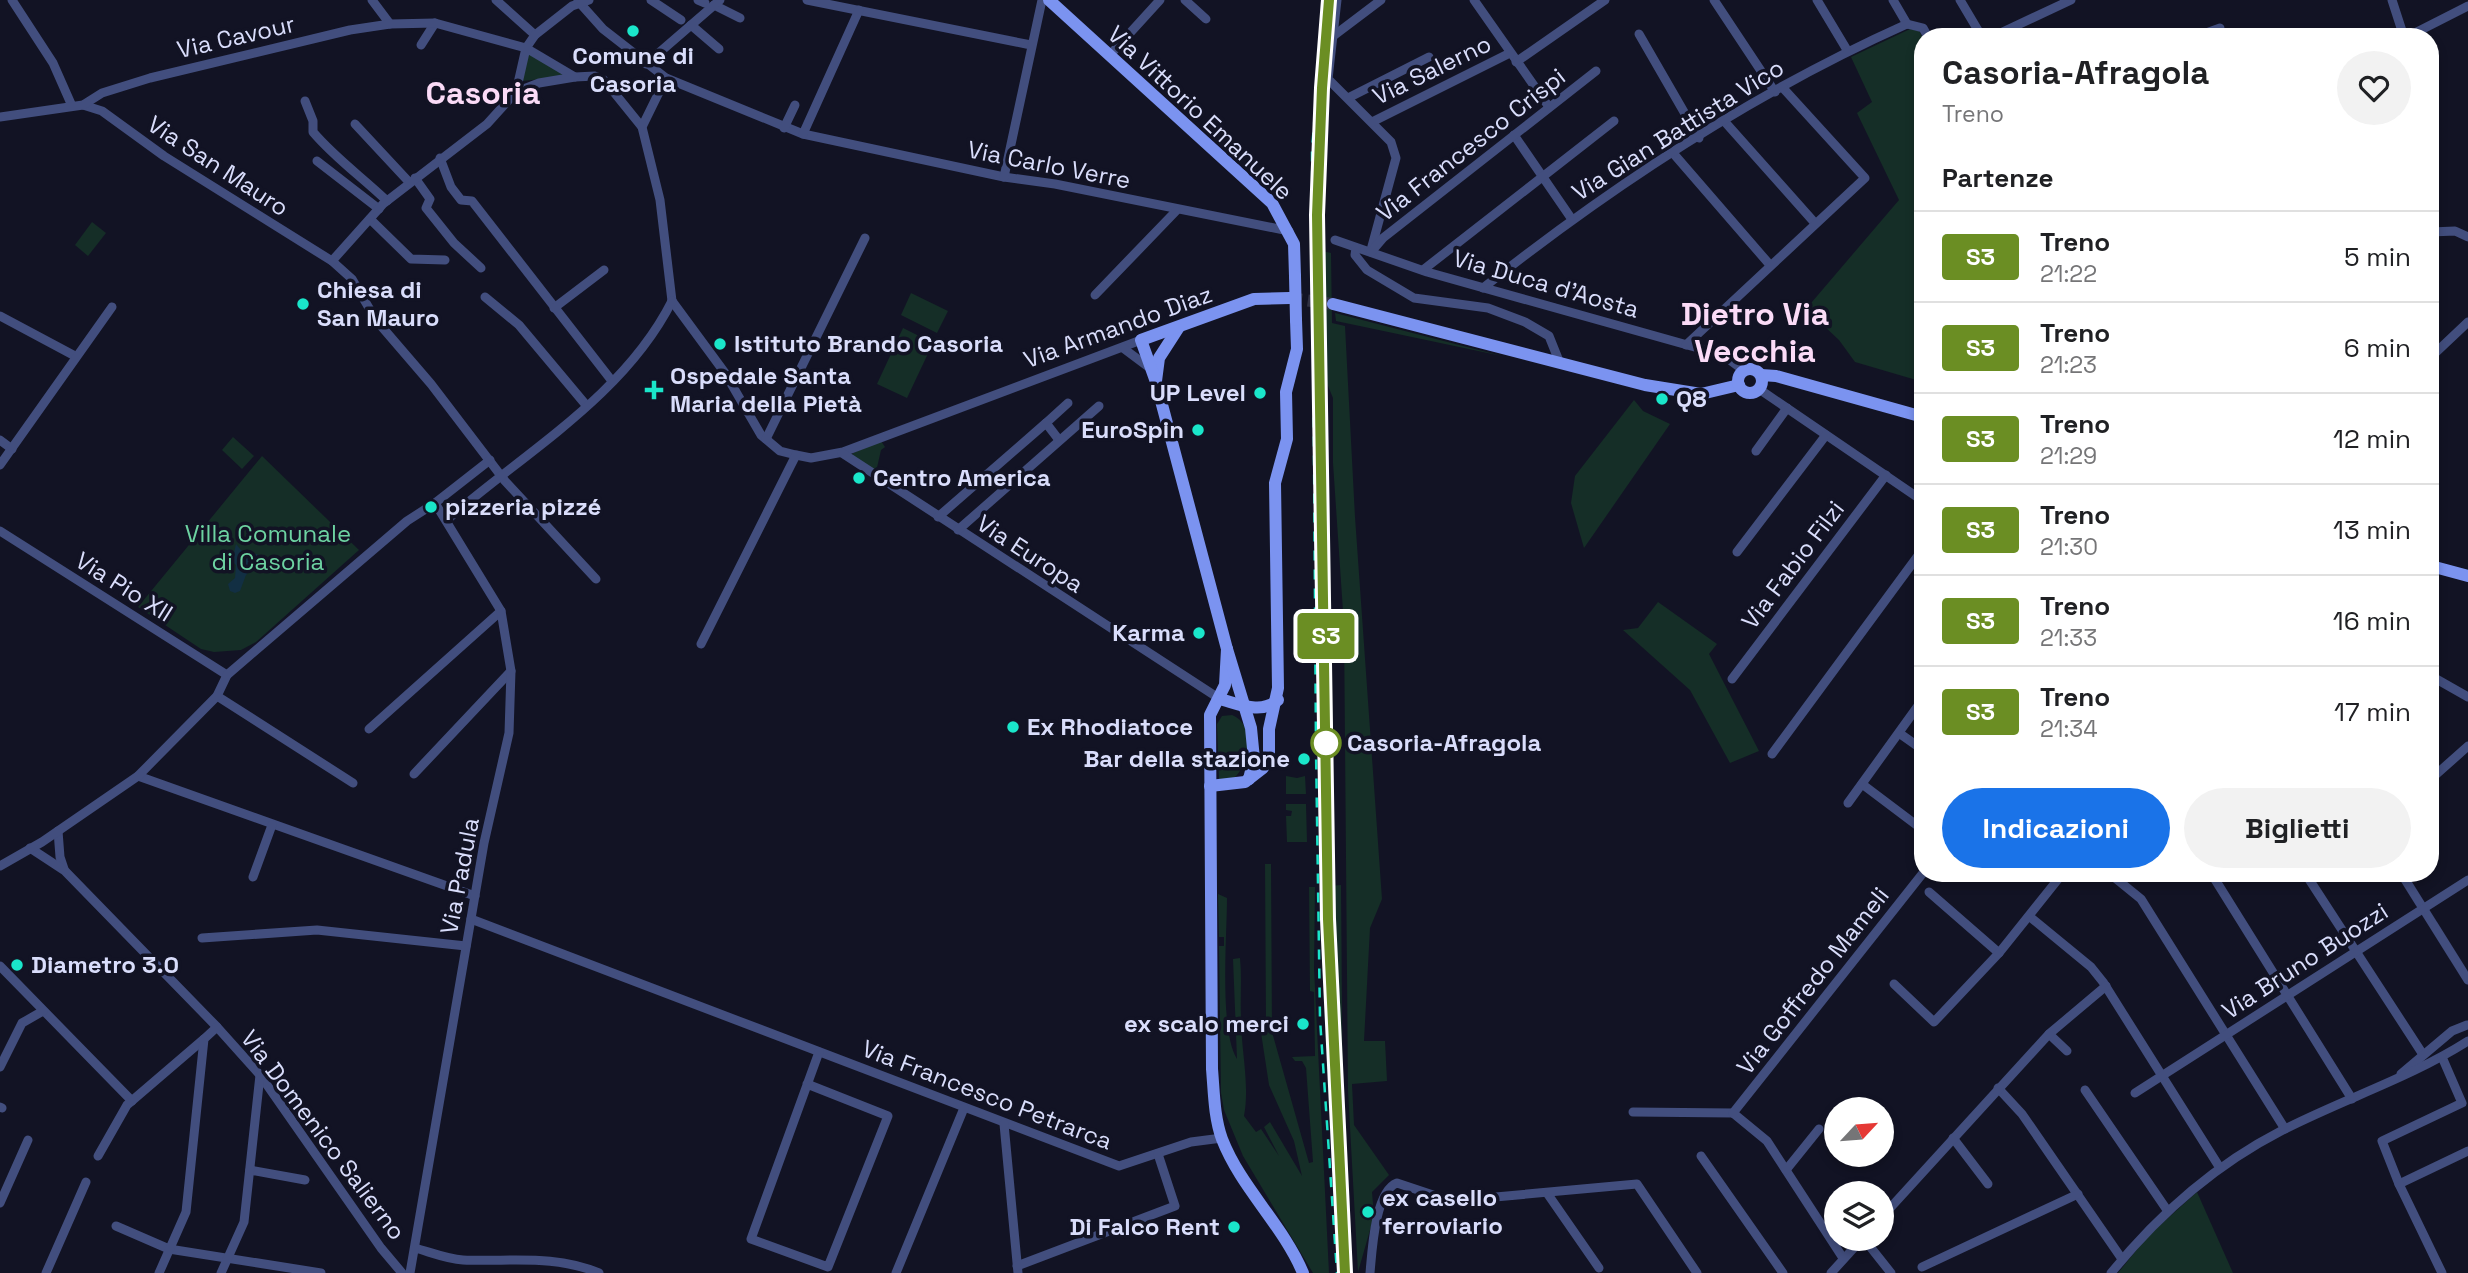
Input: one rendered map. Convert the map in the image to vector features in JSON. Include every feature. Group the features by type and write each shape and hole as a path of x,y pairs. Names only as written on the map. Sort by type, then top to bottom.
{"street":[{"path":"12,0 53,63 72,106"},
{"path":"372,0 390,24"},
{"path":"496,0 535,36"},
{"path":"651,0 681,20"},
{"path":"807,0 1031,45"},
{"path":"1004,177 1042,0"},
{"name":"Via Vittorio Emanuele","path":"1049,0 1272,203 1289,231"},
{"path":"1108,56 1160,0"},
{"path":"1185,0 1206,19"},
{"path":"1337,0 1328,79 1391,142 1396,158 1371,252"},
{"path":"1332,37 1381,0"},
{"path":"1474,0 1549,107"},
{"path":"1517,62 1605,0"},
{"path":"1686,345 1814,222 1865,178 1779,90 1714,0"},
{"path":"1817,0 1847,50"},
{"path":"1960,0 1977,28"},
{"path":"2011,28 2071,0"},
{"path":"2392,0 2402,28"},
{"path":"516,92 526,48 535,36 582,1"},
{"name":"Via Carlo Verre","path":"582,1 603,29 666,78 784,128 1004,177 1055,184 1176,211 1289,231"},
{"path":"1896,1 1907,24 1923,28"},
{"path":"646,64 691,25 709,2 740,18"},
{"path":"2423,28 2468,6"},
{"path":"803,134 859,10"},
{"path":"421,45 435,23"},
{"name":"Via Cavour","path":"83,105 102,93 161,75 350,30 390,24 435,23 526,48 575,77"},
{"name":"Via Gian Battista Vico","path":"1483,288 1571,218 1673,153 1847,50 1907,24"},
{"path":"691,25 719,49"},
{"path":"1639,34 1699,138"},
{"name":"Via Salerno","path":"1371,122 1510,53"},
{"path":"1348,99 1429,57"},
{"name":"Via Francesco Crispi","path":"1371,252 1383,238 1596,71"},
{"path":"332,261 387,201 487,124 516,92 532,84 595,76 604,80 642,127 660,200 672,301 629,365 542,445 500,474 448,519"},
{"path":"642,127 666,78"},
{"path":"305,101 313,121 313,132 330,152 352,167 387,201"},
{"path":"0,117 83,105"},
{"name":"Via San Mauro","path":"83,105 102,111 164,156 332,261 352,279 376,320 500,474 596,579"},
{"path":"784,128 795,105"},
{"path":"1423,270 1614,121"},
{"path":"1725,122 1814,222"},
{"path":"355,124 430,199 426,208 454,243 481,268"},
{"path":"1514,135 1571,218"},
{"path":"1673,153 1770,265"},
{"path":"440,158 451,187 461,200 472,201 612,381"},
{"path":"317,161 379,209"},
{"path":"1095,295 1176,211"},
{"path":"370,219 411,259 445,260"},
{"path":"1210,786 1233,786 1249,779 1268,758 1269,729 1278,700 1275,484 1287,439 1286,392 1297,349 1294,244 1289,231"},
{"path":"2439,232 2455,231 2468,237"},
{"path":"766,439 865,238"},
{"name":"Via Duca d'Aosta","path":"1335,240 1483,288 1723,355 1744,370 1752,369 1761,375 1776,376 1914,414"},
{"path":"1356,248 1355,256 1367,270 1414,298 1488,309 1525,322 1549,336 1559,360"},
{"path":"554,309 604,270"},
{"path":"485,297 519,325 586,405"},
{"name":"Via Armando Diaz","path":"672,301 725,373 766,439 780,451 811,458 843,452 1254,299 1290,298"},
{"path":"1333,304 1559,360 1645,385 1701,394 1739,385"},
{"path":"0,465 112,307"},
{"path":"0,316 75,356"},
{"path":"2439,349 2468,322"},
{"path":"1153,376 1159,358 1179,327"},
{"path":"1142,341 1254,741 1249,779"},
{"path":"1123,348 1143,360 1153,376"},
{"path":"1744,370 1739,376 1739,385 1748,393 1759,389"},
{"path":"1759,389 1761,375"},
{"path":"1759,389 1914,495"},
{"path":"938,517 1068,403"},
{"path":"958,530 1099,406"},
{"path":"1756,451 1787,408"},
{"path":"1046,423 1059,440"},
{"path":"1737,552 1826,435"},
{"path":"0,440 12,449"},
{"name":"Via Europa","path":"843,452 1198,687 1217,704"},
{"path":"701,644 796,455"},
{"path":"0,866 58,831 138,776 217,696 228,675 407,521 436,503 490,460"},
{"name":"Via Fabio Filzi","path":"1732,679 1886,475"},
{"name":"Via Padula","path":"410,1273 475,896 509,733 511,671 502,611 436,503"},
{"name":"Via Pio XII","path":"0,531 228,675"},
{"path":"1772,754 1914,561"},
{"path":"2439,568 2468,576"},
{"path":"369,729 502,611"},
{"path":"1227,649 1227,670 1217,704 1210,715 1212,1069 1222,1138 1303,1273"},
{"path":"414,774 511,671"},
{"path":"2439,681 2468,697"},
{"path":"217,696 353,782"},
{"path":"1217,704 1263,708 1278,700"},
{"path":"1848,803 1914,712"},
{"path":"1899,733 1914,744"},
{"path":"2439,772 2468,746"},
{"path":"138,776 475,896"},
{"path":"1862,784 1914,823"},
{"path":"253,877 272,825"},
{"path":"58,831 60,857 65,871"},
{"name":"Via Domenico Salierno","path":"30,848 65,871 260,1075 402,1273"},
{"name":"Via Bruno Buozzi","path":"2135,1093 2468,880"},
{"name":"Via Goffredo Mameli","path":"1732,1113 1916,882"},
{"path":"1894,984 1934,1022 1999,953 2056,882"},
{"path":"2120,882 2141,899 2285,1129"},
{"path":"2217,882 2352,1099"},
{"path":"2311,882 2423,1054"},
{"path":"2407,882 2468,979"},
{"path":"1929,891 1999,953"},
{"path":"2029,916 2091,967 2106,986 2220,1168"},
{"name":"Via Francesco Petrarca","path":"471,919 1119,1166 1191,1142 1222,1138"},
{"path":"202,938 317,930 466,946"},
{"path":"0,966 132,1101"},
{"path":"1894,1204 2049,1034 2106,986"},
{"path":"0,1067 22,1023 43,1011"},
{"path":"2400,1075 2452,1031 2468,1024 2468,1030"},
{"path":"98,1156 132,1101 217,1027"},
{"path":"2049,1034 2067,1051"},
{"path":"159,1273 186,1212 204,1039"},
{"path":"2111,1273 2167,1210 2220,1168 2285,1129 2442,1058 2468,1041"},
{"path":"807,1084 888,1116 828,1266 751,1239 807,1084 819,1052"},
{"path":"2442,1058 2462,1102 2382,1141 2399,1184 2442,1273"},
{"path":"222,1273 244,1222 260,1075"},
{"path":"1998,1088 2022,1114 2122,1259"},
{"path":"2085,1090 2167,1210"},
{"path":"896,1273 964,1108"},
{"path":"1633,1112 1732,1113 1768,1140 1843,1258"},
{"path":"1004,1124 1018,1269 1175,1206 1158,1154"},
{"path":"1786,1170 1819,1129"},
{"path":"1953,1138 1988,1184"},
{"path":"0,1203 28,1140"},
{"path":"2399,1184 2468,1151"},
{"path":"1701,1156 1783,1273"},
{"path":"250,1170 305,1180"},
{"path":"46,1273 86,1182"},
{"path":"1370,1273 1382,1198 1389,1187 1402,1184 1448,1200 1637,1184 1698,1273"},
{"path":"1547,1193 1599,1268"},
{"path":"1922,1267 2078,1194"},
{"path":"116,1226 169,1249 321,1273"},
{"path":"415,1248 461,1260 537,1259 575,1263 599,1273"},
{"path":"1831,1273 1850,1251"},
{"path":"1873,1251 1891,1273"}],"green space":[{"path":"1910,29 1914,30 1914,379 1855,362 1839,340 1806,309 1899,200 1857,113 1872,102 1851,57"},
{"path":"528,53 571,76 522,81"},
{"path":"92,222 106,233 88,256 75,245"},
{"path":"1322,251 1331,253 1332,323 1345,326 1355,517 1382,899 1370,928 1364,1041 1385,1041 1387,1081 1352,1084 1354,1125 1389,1175 1372,1192 1374,1216 1358,1272 1348,1091 1344,626 1333,463 1333,398 1326,381"},
{"path":"911,293 948,311 937,333 901,315"},
{"path":"1335,313 1502,356 1336,321"},
{"path":"903,328 933,343 907,398 877,384"},
{"path":"1634,400 1643,411 1670,424 1584,548 1571,503 1575,476"},
{"path":"233,437 254,456 242,469 222,450"},
{"path":"881,441 885,447 881,450 876,472 852,456 853,453"},
{"name":"Villa Comunale di Casoria","path":"262,456 359,550 256,642 241,650 214,652 201,649 138,607"},
{"path":"1658,602 1717,644 1709,654 1759,751 1730,763 1690,690 1623,630 1638,628"},
{"path":"1232,715 1240,720 1245,728 1248,746 1246,756 1243,766 1232,780 1219,779 1217,724 1222,716"},
{"path":"1286,776 1305,776 1306,794 1286,794"},
{"path":"1286,804 1306,804 1307,842 1287,842 1286,816 1291,816 1292,811 1286,810"},
{"path":"1265,864 1271,864 1272,1032 1309,1163 1313,1162 1306,1068 1302,1061 1295,1061 1292,1057 1315,1056 1314,992 1310,991 1309,887 1315,887 1314,968 1329,1273 1313,1273 1243,1156 1224,1110 1221,1093 1219,946 1224,946 1224,937 1219,937 1218,894 1227,898 1226,1005 1231,1045 1237,1059 1233,959 1240,958 1241,1030 1246,1092 1244,1116 1256,1132 1261,1129 1279,1156 1264,1127 1270,1122 1302,1176 1294,1141 1269,1085 1260,1026 1266,1022"},
{"path":"1341,885 1343,1135 1335,1039 1330,886"},
{"path":"2197,1192 2233,1273 2118,1273 2147,1237"}],"water":[{"path":"236,544 245,555 257,554 260,561 246,575 240,591 235,593 230,591 228,584 235,578 236,565 224,554 234,553"}],"tunnel":[{"path":"1290,298 1333,304"}],"railway":[{"path":"1324,0 1312,150 1316,750 1320,1019 1337,1273"},
{"path":"1330,979 1333,1060"}],"train":[{"name":"S3","path":"1329,0 1320,121 1317,215 1328,919 1337,1158 1345,1273"}],"place":[{"name":"Comune di Casoria","path":"633,31"},
{"name":"Chiesa di San Mauro","path":"303,304"},
{"name":"Istituto Brando Casoria","path":"720,344"},
{"name":"Ospedale Santa Maria della Pietà","path":"654,390"},
{"name":"UP Level","path":"1260,393"},
{"name":"Q8","path":"1662,399"},
{"name":"EuroSpin","path":"1198,430"},
{"name":"Centro America","path":"859,478"},
{"name":"pizzeria pizzé","path":"431,507"},
{"name":"Karma","path":"1199,633"},
{"name":"Ex Rhodiatoce","path":"1013,727"},
{"name":"Casoria-Afragola","path":"1326,743"},
{"name":"Bar della stazione","path":"1304,759"},
{"name":"Diametro 3.0","path":"17,965"},
{"name":"ex scalo merci","path":"1303,1024"},
{"name":"ex casello ferroviario","path":"1368,1212"},
{"name":"Di Falco Rent","path":"1234,1227"}],"district":[{"name":"Casoria","path":"483,93"},
{"name":"Dietro Via Vecchia","path":"1755,332"}]}
